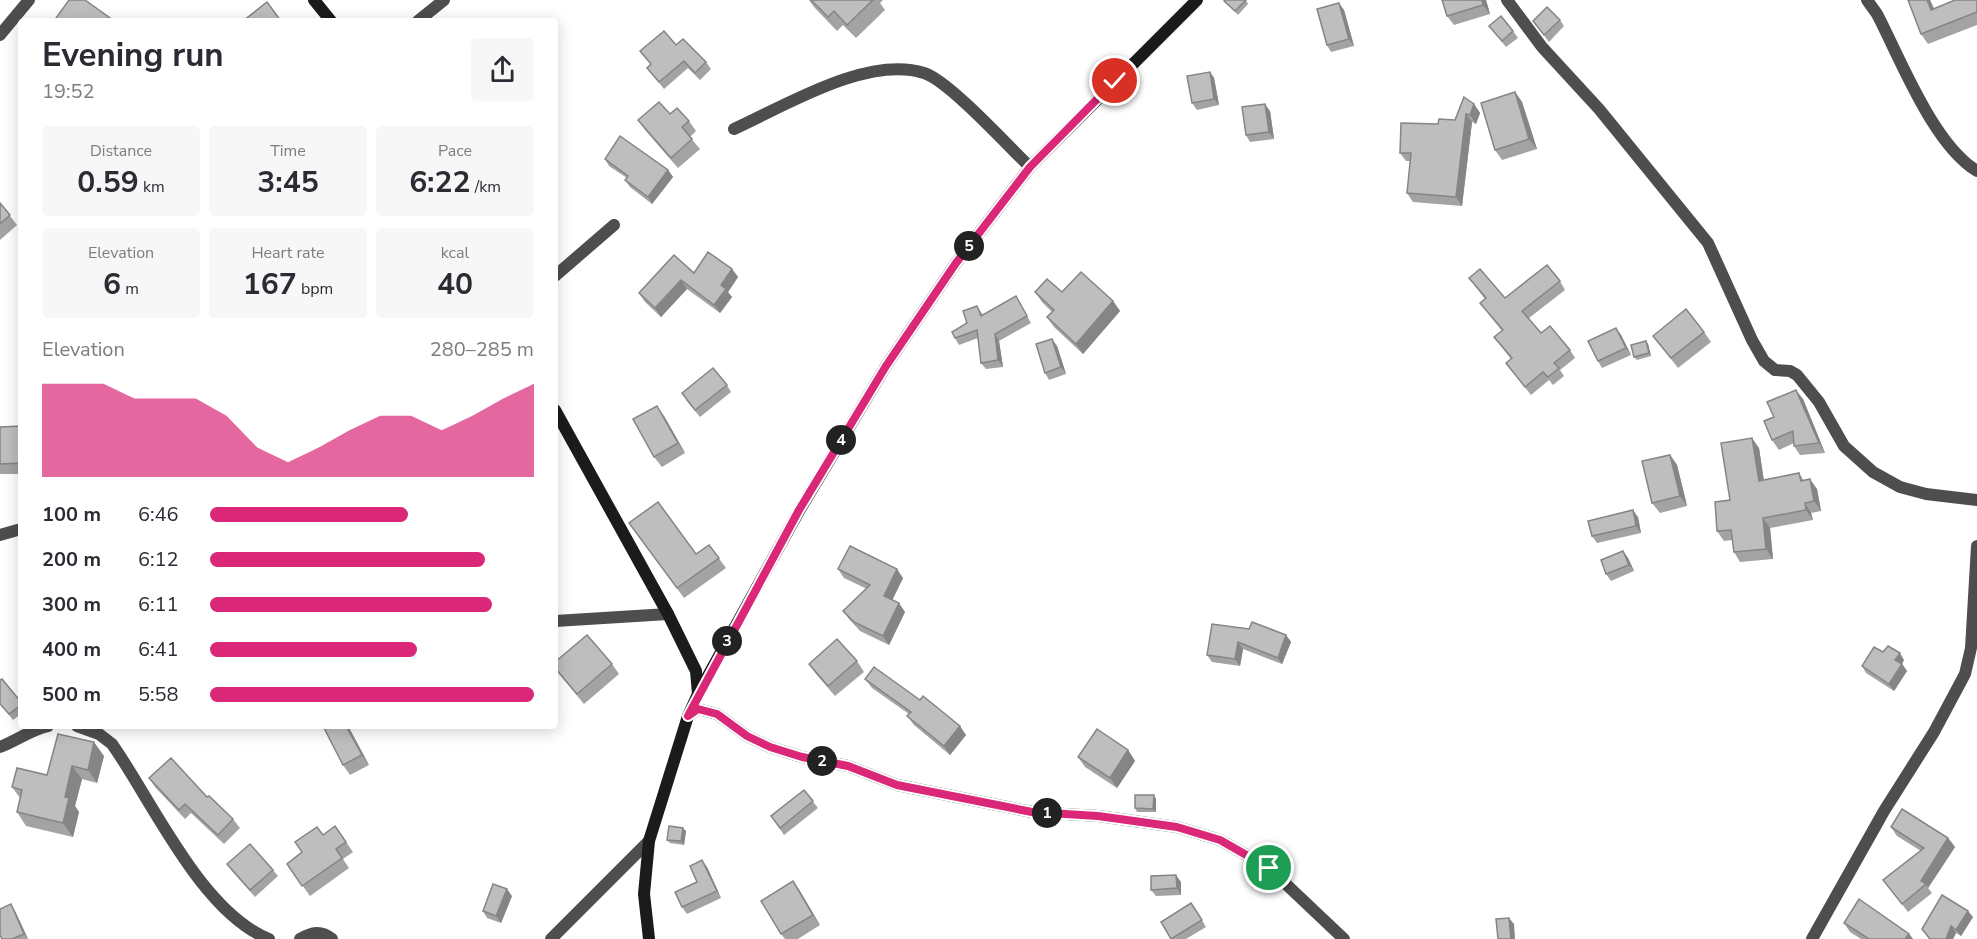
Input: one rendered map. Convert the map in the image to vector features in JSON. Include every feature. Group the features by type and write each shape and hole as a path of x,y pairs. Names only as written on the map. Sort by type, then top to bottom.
{"street":[{"path":"0,35 29,0"},
{"path":"314,0 328,18"},
{"path":"422,18 444,0"},
{"path":"1507,0 1542,48 1599,109 1708,243 1752,340 1764,361 1775,370 1790,371 1797,375 1819,402 1848,451 1873,472 1900,487 1926,494 1977,500"},
{"path":"1867,0 1877,14 1931,118 1950,148 1965,164 1977,171"},
{"path":"649,939 644,894 649,841 688,716 799,510 886,366 956,263 1030,167 1190,3"},
{"path":"734,129 846,79 884,69 925,73 955,94 1030,167"},
{"path":"558,273 614,225"},
{"path":"558,415 668,614 696,671 698,694"},
{"path":"0,535 18,530"},
{"path":"1812,939 1884,811 1935,732 1965,674 1975,620 1977,546"},
{"path":"558,621 668,614"},
{"path":"688,716 698,709 709,710 747,736 770,747 802,757 848,766 897,785 1032,812 1098,816 1177,827 1220,840 1269,868 1344,939"},
{"path":"0,747 20,740 37,729"},
{"path":"85,729 99,734 112,744 204,886 241,923 269,939"},
{"path":"551,939 649,841"},
{"path":"300,939 310,933 324,933 332,939"}],"building":[{"path":"69,0 85,0 110,18 56,18"},
{"path":"811,0 873,0 847,25 834,11 828,17"},
{"path":"1225,0 1246,0 1235,11"},
{"path":"1442,0 1482,0 1483,5 1447,16"},
{"path":"1908,0 1927,0 1931,10 1955,0 1977,0 1977,12 1921,34"},
{"path":"267,2 279,18 247,18"},
{"path":"1339,3 1349,39 1327,45 1317,9"},
{"path":"1547,7 1560,20 1544,35 1533,21"},
{"path":"1501,16 1513,31 1502,41 1489,26"},
{"path":"664,31 676,45 683,39 706,62 695,73 684,61 659,82 647,68 651,64 640,51"},
{"path":"1210,72 1214,99 1192,103 1187,76"},
{"path":"1515,92 1529,139 1495,150 1481,103"},
{"path":"1464,97 1474,104 1470,115 1466,114 1456,197 1407,193 1411,153 1400,153 1401,123 1438,124 1439,119 1455,120"},
{"path":"659,102 670,114 677,108 689,121 682,127 692,139 671,158 638,120"},
{"path":"1265,104 1269,132 1246,135 1242,107"},
{"path":"620,136 668,170 648,197 625,180 628,176 605,159"},
{"path":"0,203 10,215 0,224"},
{"path":"708,252 732,269 721,285 726,289 714,305 681,280 655,308 639,293 674,255 694,273"},
{"path":"1547,265 1560,281 1522,311 1541,333 1550,326 1570,350 1554,363 1559,368 1548,377 1543,372 1525,387 1506,363 1512,358 1494,337 1503,330 1480,303 1486,298 1469,278 1480,269 1505,298"},
{"path":"1081,272 1113,301 1076,344 1047,317 1054,310 1035,292 1047,279 1062,292"},
{"path":"1016,296 1027,316 995,334 998,360 981,363 977,330 955,338 952,332 967,323 963,311 977,306 981,316"},
{"path":"1686,309 1704,332 1671,358 1653,336"},
{"path":"1616,328 1626,348 1598,361 1588,341"},
{"path":"1052,339 1061,367 1045,373 1036,344"},
{"path":"1646,341 1649,353 1634,357 1631,345"},
{"path":"713,368 727,385 695,410 682,393"},
{"path":"1796,390 1819,443 1794,446 1793,431 1772,440 1764,421 1774,417 1767,402"},
{"path":"657,406 678,443 654,457 633,419"},
{"path":"18,426 18,463 0,464 0,427"},
{"path":"1752,438 1759,481 1799,473 1801,481 1810,479 1814,501 1805,503 1806,510 1763,518 1766,549 1734,552 1731,530 1717,531 1715,502 1730,500 1721,443"},
{"path":"1670,455 1680,496 1652,503 1642,461"},
{"path":"658,502 696,554 709,545 719,558 677,588 629,523"},
{"path":"1633,510 1636,526 1592,536 1588,521"},
{"path":"850,546 897,569 884,596 899,603 883,636 854,622 843,611 870,585 838,569"},
{"path":"1623,551 1629,565 1606,574 1601,560"},
{"path":"1252,622 1286,635 1278,658 1238,642 1235,659 1207,655 1212,624 1249,629"},
{"path":"587,635 612,664 577,694 558,672 558,659"},
{"path":"837,639 857,661 828,686 809,664"},
{"path":"1888,646 1900,653 1895,660 1902,664 1889,684 1862,666 1874,647 1883,652"},
{"path":"874,667 920,700 923,696 960,726 944,746 907,716 911,712 865,679"},
{"path":"2,679 18,698 18,707 9,714 0,704 0,680"},
{"path":"325,729 348,729 362,755 343,765"},
{"path":"1097,729 1128,750 1110,778 1078,757"},
{"path":"58,734 94,742 88,770 72,766 65,797 69,798 63,823 17,812 22,790 12,787 17,768 47,775"},
{"path":"171,758 207,797 209,796 233,819 218,835 185,804 179,810 149,778"},
{"path":"804,790 813,801 780,828 771,816"},
{"path":"1135,795 1154,795 1153,809 1135,808"},
{"path":"1902,809 1948,838 1921,881 1926,884 1902,904 1883,880 1924,848 1891,827"},
{"path":"335,826 346,842 336,849 342,858 302,886 287,864 302,852 295,842 317,827 323,835"},
{"path":"669,826 683,828 681,841 667,840"},
{"path":"250,844 273,870 250,890 227,864"},
{"path":"702,860 717,891 682,907 675,892 697,882 690,866"},
{"path":"1176,875 1177,888 1151,890 1151,876"},
{"path":"793,881 813,915 781,934 761,901"},
{"path":"493,884 507,889 496,916 483,911"},
{"path":"1942,895 1968,911 1956,930 1951,926 1946,939 1930,939 1922,929"},
{"path":"1859,899 1909,934 1905,939 1869,939 1844,923"},
{"path":"1191,903 1202,920 1171,939 1161,922"},
{"path":"11,904 24,934 12,939 2,939 0,909"},
{"path":"1509,918 1511,939 1498,939 1496,919"}],"route":[{"path":"1115,81 1030,167 956,263 886,366 799,510 688,716 698,709 709,710 747,736 770,747 802,757 848,766 897,785 1032,812 1098,816 1177,827 1220,840 1269,868"}]}
